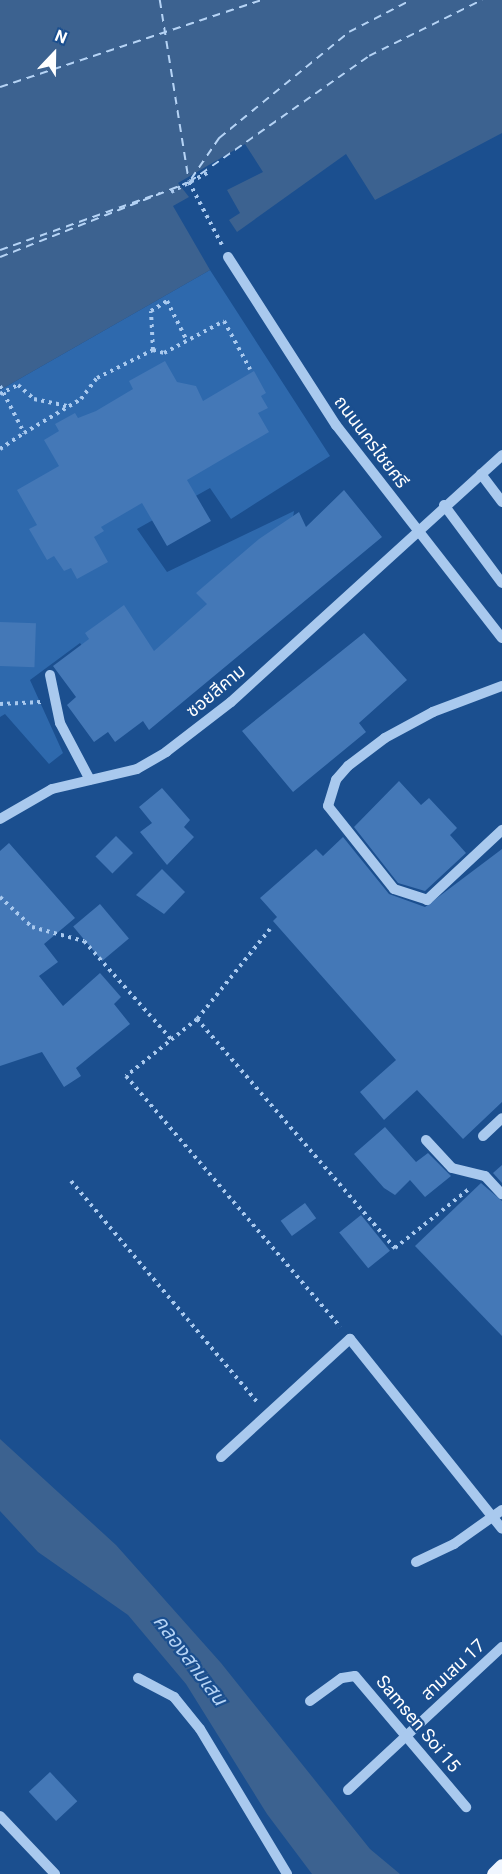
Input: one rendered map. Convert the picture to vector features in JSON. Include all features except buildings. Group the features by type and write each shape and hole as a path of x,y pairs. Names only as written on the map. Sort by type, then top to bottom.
{"main road":[{"path":"494,1874 502,1866"}],"street":[{"name":"ถนนนครไชยศรี","path":"228,257 298,372 502,638"},
{"name":"ซอยสีคาม","path":"0,819 52,789 137,769 166,752 231,702 502,455"},
{"path":"481,474 502,502"},
{"path":"444,506 502,583"},
{"path":"50,675 56,702 90,780"},
{"path":"502,686 433,712 385,738 342,773 328,806 394,889 427,900 502,830"},
{"path":"483,1136 502,1118"},
{"path":"426,1140 452,1168 485,1176 502,1194"},
{"path":"221,1457 266,1413 350,1340 502,1529"},
{"path":"416,1562 502,1510"},
{"name":"สามเสน 17","path":"348,1790 502,1647"},
{"name":"Samsen Soi 15","path":"310,1701 342,1678 355,1676 466,1807"},
{"path":"138,1678 174,1697 200,1729 287,1874"},
{"path":"0,1816 55,1874"}],"path":[{"path":"171,192 207,173"},
{"path":"189,182 228,257"},
{"path":"153,350 151,311 167,301 187,341"},
{"path":"0,448 69,406 97,378 153,350 164,353 224,321 250,369"},
{"path":"2,393 18,385 34,399 69,406"},
{"path":"0,386 24,433"},
{"path":"0,704 56,702"},
{"path":"0,897 32,927 84,941 171,1039"},
{"path":"270,929 197,1019 126,1076 350,1340"},
{"path":"197,1019 395,1248 485,1176"},
{"path":"70,1181 266,1413"}],"shaded area":[{"path":"210,270 330,456 231,519 210,488 137,529 167,572 294,511 289,542 123,703 80,643 30,680 63,753 49,764 5,714 0,717 0,390"}],"water":[{"path":"0,0 502,0 502,133 375,200 346,154 237,232 229,220 240,213 227,190 263,172 245,144 178,183 189,197 173,206 210,270 0,390"},
{"name":"คลองสามเสน","path":"0,1439 116,1545 221,1663 370,1849 400,1874 312,1874 267,1814 186,1684 128,1615 38,1552 0,1511"}],"ferry route":[{"path":"160,0 189,181"},
{"path":"0,87 261,0"},
{"path":"191,179 219,138 349,32 411,0"},
{"path":"0,257 189,182 369,56 482,0"},
{"path":"0,250 160,193"}]}
